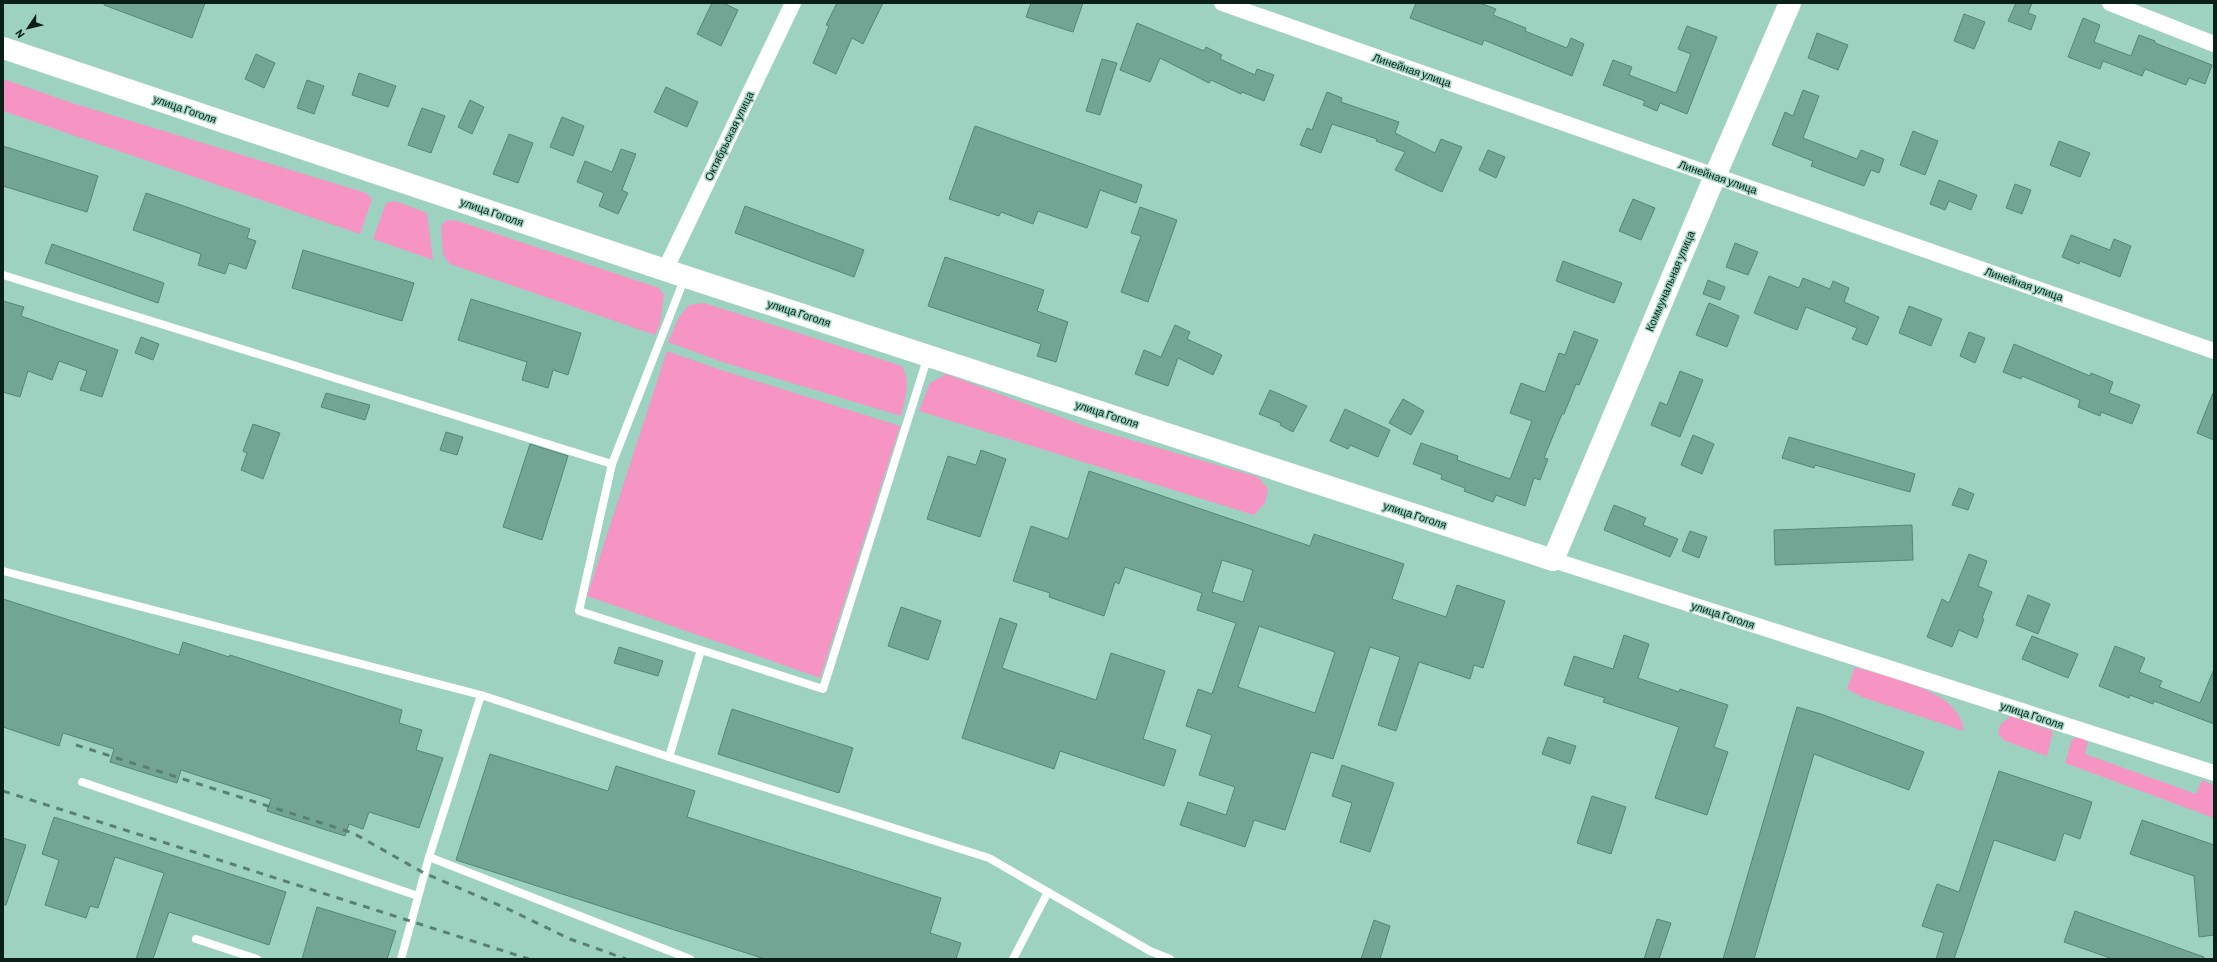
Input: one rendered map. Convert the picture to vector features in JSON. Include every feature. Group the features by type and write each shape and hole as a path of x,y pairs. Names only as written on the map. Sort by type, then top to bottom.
{"street":[{"name":"Октябрьская улица","path":"664,270 793,3"},
{"name":"Линейная улица","path":"1222,3 2214,351"},
{"name":"Коммунальная улица","path":"1553,560 1715,176 1790,3"},
{"path":"2110,3 2214,44"},
{"name":"улица Гоголя","path":"3,48 664,270 929,355 1553,560 2214,773"}],"lane":[{"path":"3,275 612,464"},
{"path":"685,276 612,464 579,611 824,689 929,355"},
{"path":"3,571 481,695 669,757 989,858 1150,951 1170,959"},
{"path":"669,757 701,650"},
{"path":"403,959 429,857 481,695"},
{"path":"82,782 418,896"},
{"path":"429,857 690,959"},
{"path":"1013,959 1048,892"},
{"path":"196,939 257,959"}],"shaded area":[{"path":"3,79 72,103 366,193 372,199 360,234 3,111"},
{"path":"395,201 427,213 433,260 373,239 386,203"},
{"path":"447,220 458,221 659,288 664,295 660,324 655,335 450,264 443,255 441,226"},
{"path":"704,303 902,366 905,372 907,384 901,416 722,362 668,342 679,317 689,305"},
{"path":"667,351 721,370 900,426 820,678 587,596"},
{"path":"946,374 1090,428 1258,477 1268,489 1265,503 1254,515 919,411 930,383"},
{"path":"1855,667 1912,684 1941,698 1952,706 1959,716 1964,731 1862,697 1847,689"},
{"path":"2011,716 2053,731 2047,756 2005,741 1998,734 2000,725"},
{"path":"2079,737 2088,742 2085,754 2196,794 2202,780 2214,785 2214,818 2065,763 2072,739"}],"building":[{"path":"104,3 205,3 192,38 104,5"},
{"path":"712,3 723,3 738,10 721,46 697,34"},
{"path":"837,3 883,3 863,44 852,38 836,74 813,63 829,26 826,25"},
{"path":"1031,3 1083,3 1073,32 1026,17"},
{"path":"1416,3 1480,3 1496,9 1493,15 1526,28 1525,31 1567,48 1571,38 1584,44 1572,76 1484,40 1482,45 1410,18"},
{"path":"2016,3 2032,3 2028,13 2036,16 2031,30 2008,21"},
{"path":"1964,14 1985,22 1974,49 1954,41"},
{"path":"2083,18 2100,25 2094,42 2131,56 2139,35 2155,41 2155,43 2212,65 2205,84 2189,78 2186,85 2145,69 2142,76 2103,61 2100,69 2068,57"},
{"path":"1137,23 1204,51 1206,47 1222,55 1220,59 1255,75 1257,69 1274,75 1264,101 1242,92 1241,94 1211,80 1209,83 1160,58 1150,82 1120,70"},
{"path":"1687,26 1717,37 1687,114 1660,103 1657,111 1643,105 1645,101 1603,85 1613,60 1632,67 1629,75 1676,93 1691,54 1678,49"},
{"path":"1817,33 1848,45 1838,70 1808,58"},
{"path":"256,54 275,63 264,88 245,79"},
{"path":"1102,59 1117,63 1100,115 1086,111"},
{"path":"359,73 396,86 388,107 352,95"},
{"path":"307,80 324,86 314,114 297,108"},
{"path":"666,87 698,102 687,127 654,112"},
{"path":"1803,90 1819,96 1803,138 1857,159 1861,150 1884,159 1879,173 1871,170 1864,186 1811,166 1813,161 1772,145 1785,112 1793,116"},
{"path":"1327,92 1342,98 1341,102 1399,122 1395,133 1435,153 1441,139 1462,147 1442,192 1395,170 1405,152 1376,141 1377,139 1332,124 1321,153 1300,145 1307,128 1312,130"},
{"path":"470,100 484,107 472,134 458,127"},
{"path":"422,108 445,116 431,153 408,145"},
{"path":"562,117 584,126 573,156 550,147"},
{"path":"975,126 1142,185 1136,203 1100,190 1087,228 1038,211 1033,224 1001,212 999,216 949,199"},
{"path":"1913,131 1938,141 1925,175 1900,165"},
{"path":"509,134 533,143 518,183 493,174"},
{"path":"2059,141 2090,153 2080,177 2050,165"},
{"path":"3,146 98,176 87,212 3,186"},
{"path":"621,149 636,154 622,190 628,193 618,214 599,206 604,193 577,182 585,161 612,172"},
{"path":"1488,150 1505,157 1496,178 1479,170"},
{"path":"1939,180 1977,195 1971,210 1949,201 1945,210 1930,204"},
{"path":"2015,184 2031,190 2022,214 2006,208"},
{"path":"146,193 250,229 247,238 256,241 246,269 229,263 225,274 198,265 201,254 133,230"},
{"path":"1633,199 1655,208 1641,240 1619,231"},
{"path":"745,206 864,250 854,277 735,233"},
{"path":"1140,207 1177,220 1148,302 1121,292 1141,236 1131,233"},
{"path":"2071,235 2110,250 2114,239 2131,246 2120,277 2080,261 2079,264 2062,257"},
{"path":"1735,243 1758,252 1748,275 1726,267"},
{"path":"52,244 164,283 158,303 45,263"},
{"path":"303,250 414,283 402,321 292,288"},
{"path":"945,257 1044,290 1037,311 1068,322 1056,362 1037,356 1041,344 928,306"},
{"path":"1563,261 1622,283 1614,303 1556,281"},
{"path":"1769,276 1799,288 1803,278 1830,289 1833,281 1849,288 1844,302 1879,317 1867,345 1852,339 1857,328 1806,307 1797,330 1754,313"},
{"path":"1708,280 1725,287 1720,300 1703,294"},
{"path":"471,299 581,333 568,375 553,370 548,388 522,380 527,362 458,340"},
{"path":"3,301 24,307 21,316 118,350 102,397 80,390 87,371 59,361 52,380 28,371 20,397 3,392"},
{"path":"1709,303 1739,316 1727,347 1696,335"},
{"path":"1909,306 1942,319 1931,346 1899,333"},
{"path":"1175,325 1190,332 1187,339 1222,355 1213,375 1178,358 1168,386 1135,374 1144,350 1161,357"},
{"path":"1574,331 1598,340 1579,385 1576,384 1564,414 1562,414 1544,458 1548,459 1540,480 1534,478 1525,506 1496,495 1493,502 1464,491 1465,488 1441,479 1442,475 1413,464 1421,443 1458,456 1457,460 1510,479 1532,421 1510,413 1521,383 1545,392 1559,353 1565,355"},
{"path":"1969,332 1985,338 1975,363 1960,356"},
{"path":"141,337 159,344 153,360 135,353"},
{"path":"2014,344 2090,376 2091,373 2113,382 2109,393 2140,405 2132,424 2101,412 2100,416 2078,407 2080,400 2022,376 2021,379 2003,372"},
{"path":"1680,371 1703,380 1680,437 1651,425 1660,402 1667,405"},
{"path":"1270,390 1307,406 1293,432 1280,425 1281,423 1259,414"},
{"path":"326,393 370,405 365,420 321,407"},
{"path":"2213,393 2214,394 2214,440 2197,433"},
{"path":"1403,399 1424,411 1411,435 1389,423"},
{"path":"1345,409 1390,430 1378,457 1350,445 1348,449 1330,441"},
{"path":"253,424 280,433 263,479 241,470 247,453 243,451"},
{"path":"446,432 463,437 457,455 440,450"},
{"path":"1693,435 1714,444 1702,474 1681,465"},
{"path":"1789,437 1915,474 1910,492 1815,465 1814,468 1782,458"},
{"path":"530,444 568,456 542,540 503,527"},
{"path":"981,450 1006,459 980,537 927,519 948,456 976,465"},
{"path":"1089,471 1310,546 1314,534 1404,564 1392,599 1446,617 1457,585 1505,601 1483,668 1474,665 1470,679 1419,662 1396,731 1378,725 1400,657 1370,647 1333,759 1311,752 1285,830 1254,820 1245,847 1180,825 1188,802 1226,815 1235,787 1199,775 1212,735 1186,726 1198,689 1212,694 1236,623 1197,610 1202,593 1125,567 1119,584 1115,582 1104,616 1049,597 1050,593 1013,581 1031,526 1068,539","holes":["1222,560 1253,570 1243,602 1212,592","1259,626 1335,652 1315,713 1238,687"]},
{"path":"1959,488 1974,494 1968,510 1952,505"},
{"path":"1614,505 1646,518 1643,525 1678,539 1670,557 1604,530"},
{"path":"1912,525 1913,560 1775,565 1774,530"},
{"path":"1690,531 1707,537 1699,558 1682,551"},
{"path":"1969,554 1987,561 1978,586 1992,592 1982,618 1984,619 1977,638 1959,630 1952,647 1927,637 1942,599 1949,603"},
{"path":"2028,595 2050,604 2038,634 2016,625"},
{"path":"3,599 179,655 183,642 229,657 230,655 402,710 399,723 422,730 416,750 443,758 419,828 369,812 363,829 349,824 345,836 267,811 271,799 181,770 177,783 110,762 114,749 63,733 59,746 3,727"},
{"path":"901,607 941,621 928,660 888,646"},
{"path":"1000,618 1017,624 1002,668 1096,700 1111,653 1165,671 1143,739 1176,750 1164,786 1060,751 1054,769 962,738"},
{"path":"1624,635 1649,644 1638,678 1679,692 1680,689 1728,705 1714,747 1728,752 1707,815 1655,798 1679,727 1603,702 1605,698 1564,685 1574,656 1613,669"},
{"path":"2032,636 2078,654 2068,678 2022,659"},
{"path":"2115,646 2145,658 2139,672 2162,681 2159,687 2200,703 2214,669 2214,724 2154,701 2153,704 2130,695 2129,698 2099,686"},
{"path":"619,647 663,661 658,676 614,663"},
{"path":"1797,707 1821,714 1924,752 1909,790 1814,754 1754,959 1723,959"},
{"path":"732,709 853,748 839,793 718,754"},
{"path":"1548,737 1576,746 1570,764 1542,754"},
{"path":"490,754 608,791 616,766 695,791 687,817 941,898 930,933 961,943 956,959 765,959 456,860"},
{"path":"1342,765 1394,783 1370,852 1340,842 1352,803 1332,796"},
{"path":"1999,771 2092,802 2080,839 2064,833 2055,861 1994,840 1954,959 1936,959 1944,933 1922,926 1937,884 1959,892"},
{"path":"1592,796 1626,807 1611,854 1577,843"},
{"path":"54,817 286,892 269,945 169,912 153,959 136,959 164,873 115,857 98,908 90,906 86,918 45,905 59,860 42,854"},
{"path":"2142,820 2214,845 2214,935 2199,937 2194,876 2130,854"},
{"path":"3,838 26,845 6,905 3,905"},
{"path":"317,907 396,931 387,959 302,959"},
{"path":"2075,911 2204,957 2204,959 2113,959 2064,942"},
{"path":"1657,919 1671,923 1659,959 1644,959"},
{"path":"1374,920 1390,926 1380,959 1361,959"}],"railway":[{"path":"76,745 353,833 424,873 508,909 570,939 626,959"},
{"path":"3,791 529,959"}]}
